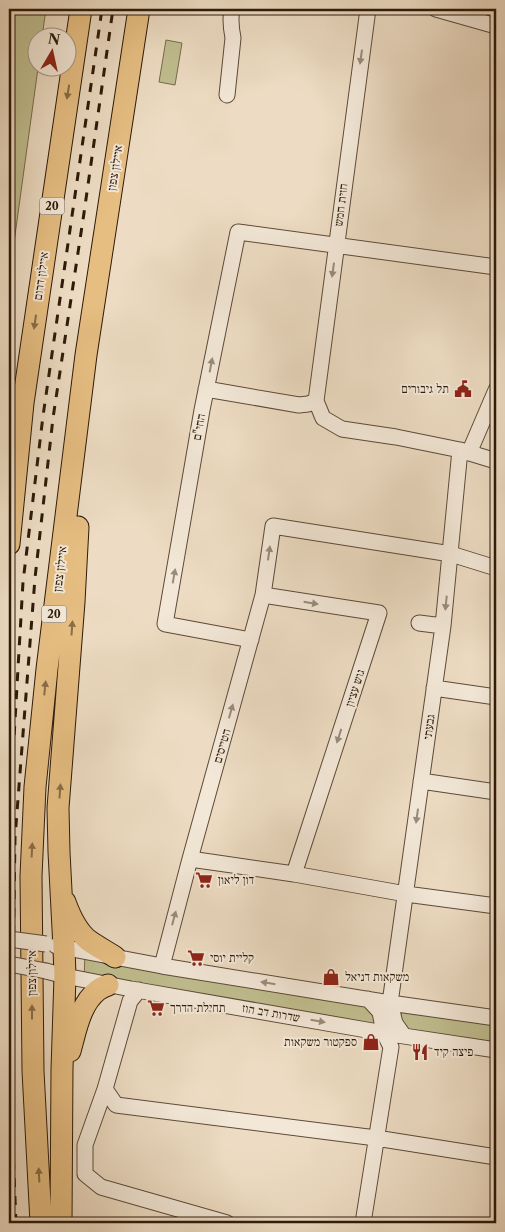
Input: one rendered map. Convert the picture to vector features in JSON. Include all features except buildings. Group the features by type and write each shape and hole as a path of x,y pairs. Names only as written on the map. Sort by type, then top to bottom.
{"highway":[{"name":"איילון דרום","path":"9,544 23,403 81,9"},
{"name":"איילון צפון","path":"41,1223 33,1071 31,876 35,787 47,669 86,355 139,9"},
{"path":"61,1223 62,1080 55,973 55,946 61,892 58,808 74,602 86,355"},
{"path":"9,460 23,403"},
{"path":"61,892 70,916 77,927 87,939 115,957"},
{"path":"62,1080 81,1014 87,1003 97,991 125,991"}],"street":[{"path":"228,95 233,38 231,29 232,9"},
{"name":"חזית חמש","path":"316,401 368,9"},
{"path":"436,9 496,26"},
{"name":"החי\"ם","path":"251,640 165,624 206,389 238,232 336,246"},
{"path":"336,246 496,267"},
{"path":"206,389 299,405 316,401 323,418 342,429 464,452 496,461"},
{"name":"גבעתי","path":"390,1003 443,626 464,452 496,390"},
{"name":"הטייסים","path":"162,966 263,595 272,526 451,554"},
{"path":"451,554 496,568"},
{"name":"גוש עציון","path":"263,595 379,613 294,874"},
{"path":"419,623 443,626"},
{"path":"434,688 496,698"},
{"path":"421,781 496,792"},
{"path":"190,859 294,874 406,894 496,906"},
{"path":"9,939 390,1003 496,1018"},
{"name":"שדרות דב הוז","path":"9,964 55,973 125,991 496,1050"},
{"path":"125,991 105,1089 85,1145 85,1174 102,1187 227,1223"},
{"path":"363,1223 391,1047 384,1033 380,1012 368,999"},
{"path":"390,1003 395,1023 404,1036 391,1047"},
{"path":"105,1089 116,1105"},
{"path":"97,1110 116,1105 376,1138 496,1157"}],"shaded area":[{"path":"12,9 46,9 43,28 28,28 28,78 37,78 9,279 9,60"},
{"path":"166,40 182,43 175,85 159,82"},
{"path":"85,952 368,999 384,1033 84,980"},
{"path":"390,1003 496,1018 496,1050 404,1036"}],"railway":[{"path":"10,807 23,582 43,416 102,9"},
{"path":"16,1223 11,1101 15,838 35,578 53,418 113,9"}],"place":[{"name":"תל גיבורים","path":"463,389"},
{"name":"דון ליאון","path":"204,880"},
{"name":"קליית יוסי","path":"196,958"},
{"name":"משקאות דניאל","path":"331,977"},
{"name":"תחילת הדרך","path":"156,1008"},
{"name":"ספקטור משקאות","path":"371,1042"},
{"name":"פיצה קיד","path":"420,1052"}]}
